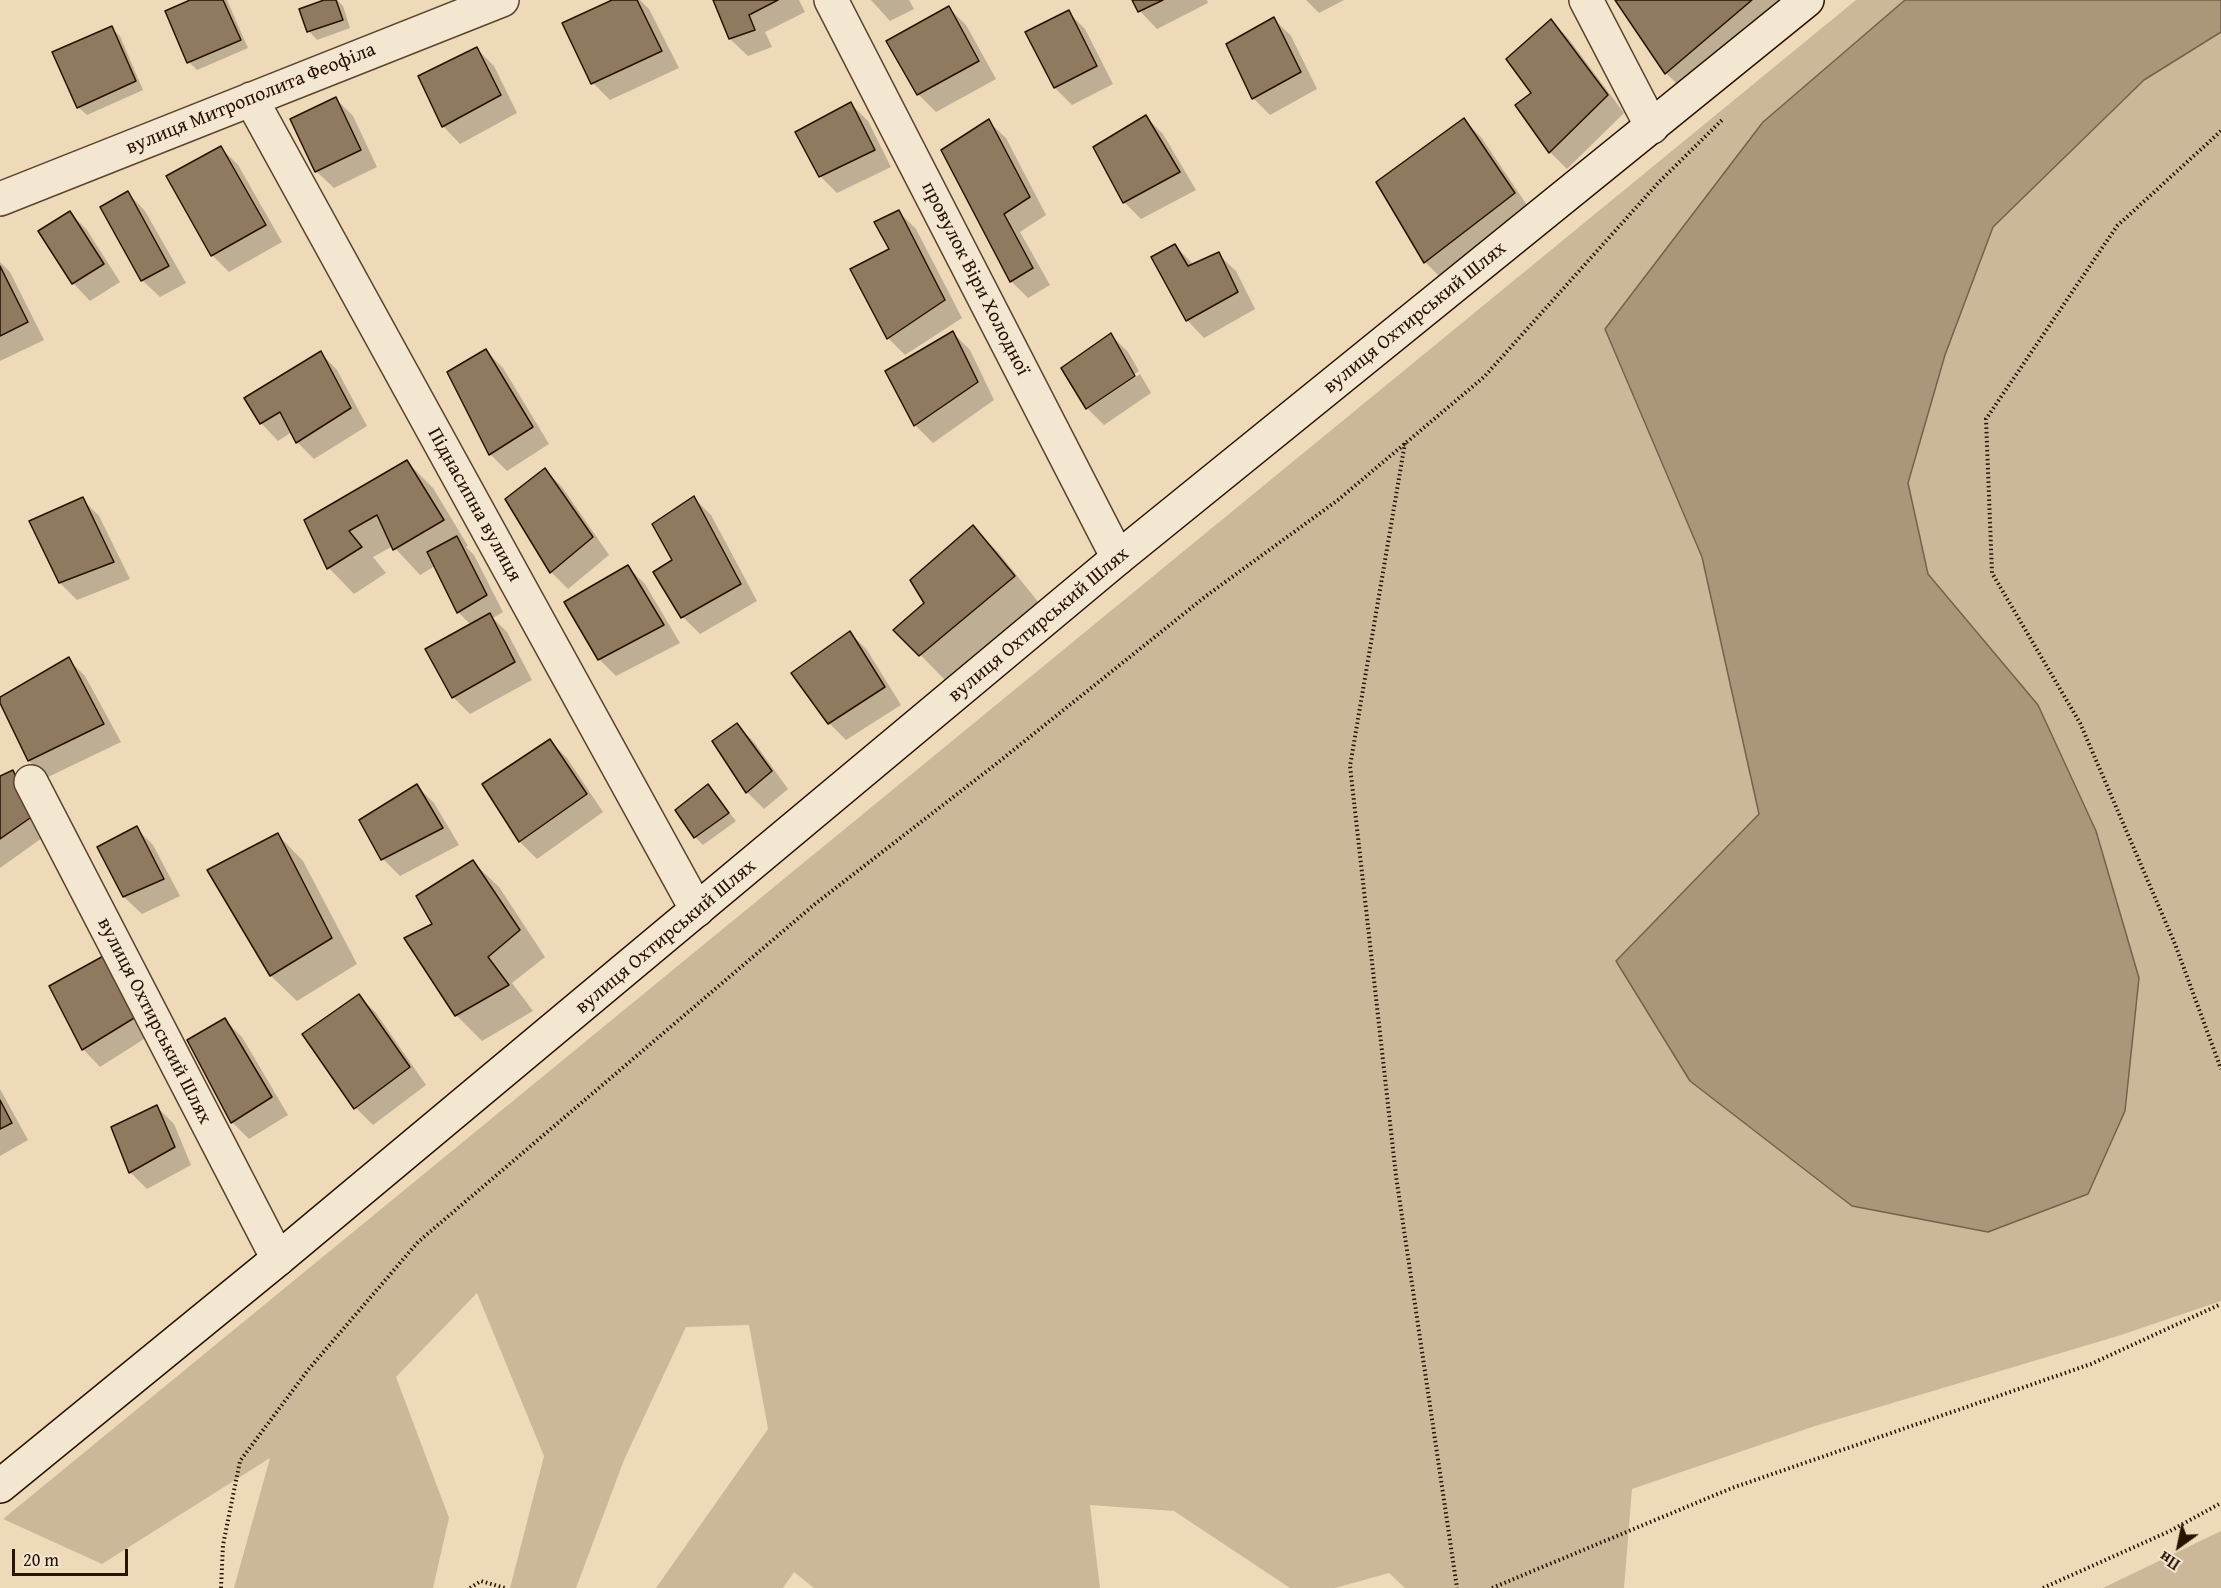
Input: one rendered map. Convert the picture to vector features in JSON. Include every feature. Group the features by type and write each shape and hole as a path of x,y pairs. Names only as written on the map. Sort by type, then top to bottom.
{"street":[{"name":"вулиця Митрополита Феофіла","path":"0,199 502,0"},
{"name":"провулок Віри Холодної","path":"831,0 1118,558"},
{"path":"1586,0 1652,127"},
{"name":"вулиця Охтирський Шлях","path":"0,1486 278,1259 1118,558 1807,0"},
{"name":"Піднасипна вулиця","path":"251,99 697,910"},
{"name":"вулиця Охтирський Шлях","path":"31,782 278,1259"}],"path":[{"path":"221,1588 224,1545 240,1461 308,1370 418,1242 815,904 996,764 1206,596 1338,500 1484,377 1658,183 1725,117"},
{"path":"2221,131 2117,226 1986,419 1992,573 2080,723 2175,944 2221,1069"},
{"path":"1405,443 1350,766 1396,1176 1457,1588"},
{"path":"1492,1588 1732,1488 2091,1364 2221,1304"},
{"path":"2043,1588 2170,1531 2221,1503"},
{"path":"470,1588 481,1581 505,1588"}],"shaded area":[{"path":"1856,0 1905,0 1763,122 1605,329 1702,557 1759,814 1616,961 2125,1111 2139,978 2096,831 2038,705 1928,574 1908,483 1945,355 1993,227 2144,80 2221,32 2221,1301 2118,1336 1815,1426 1632,1489 1624,1588 1405,1588 1389,1573 1335,1588 1290,1588 1174,1511 1090,1505 1100,1588 814,1588 794,1572 783,1588 656,1588 768,1429 749,1325 686,1327 624,1460 576,1588 510,1588 544,1456 477,1293 396,1377 449,1518 433,1588 234,1588 270,1458 102,1564 3,1519"},
{"path":"1905,0 2221,0 2221,32 2144,80 1993,227 1945,355 1908,483 1928,574 2038,705 2096,831 2139,978 2125,1111 2088,1194 1988,1232 1852,1206 1690,1081 1616,961 1759,814 1702,557 1605,329 1763,122"},
{"path":"2221,1531 2221,1588 2103,1588"}],"building":[{"path":"190,0 223,0 241,40 187,63 165,11"},
{"path":"324,0 336,0 343,20 307,32 299,9"},
{"path":"612,0 637,0 662,51 591,84 562,23"},
{"path":"713,0 778,0 749,15 755,30 729,39"},
{"path":"1132,0 1163,0 1138,12"},
{"path":"1615,0 1752,0 1665,74"},
{"path":"949,6 979,61 917,95 886,41"},
{"path":"1069,10 1097,66 1054,88 1025,32"},
{"path":"1274,17 1301,72 1252,99 1226,44"},
{"path":"1551,19 1608,95 1549,153 1515,105 1531,93 1506,59"},
{"path":"112,26 136,81 77,108 52,52"},
{"path":"477,47 501,95 442,127 418,76"},
{"path":"336,97 361,150 315,172 290,119"},
{"path":"851,102 875,150 819,177 795,132"},
{"path":"1146,115 1180,172 1123,203 1093,147"},
{"path":"1464,118 1515,193 1424,263 1376,182"},
{"path":"989,119 1030,197 1004,214 1033,268 1010,282 941,150"},
{"path":"221,146 266,225 211,256 166,176"},
{"path":"128,191 169,266 141,281 100,207"},
{"path":"899,210 945,300 887,339 850,269 889,249 874,222"},
{"path":"70,211 104,264 72,284 38,231"},
{"path":"1175,244 1188,266 1219,252 1238,292 1186,321 1151,257"},
{"path":"0,266 28,322 0,336"},
{"path":"953,331 978,382 914,426 885,371"},
{"path":"1111,333 1135,376 1086,409 1061,368"},
{"path":"486,349 533,427 489,455 447,372"},
{"path":"321,351 351,408 296,443 280,412 260,424 244,398"},
{"path":"407,460 444,520 393,550 377,515 349,531 362,547 327,569 304,520"},
{"path":"545,468 593,537 550,573 505,499"},
{"path":"694,496 741,584 681,618 653,572 672,560 652,524"},
{"path":"83,497 114,562 59,583 29,521"},
{"path":"973,525 1015,576 919,656 893,630 924,603 910,580"},
{"path":"457,536 487,595 457,613 427,552"},
{"path":"628,565 664,625 598,660 564,602"},
{"path":"490,613 515,662 452,698 425,649"},
{"path":"850,631 885,687 828,724 791,673"},
{"path":"69,657 104,724 28,761 0,703 0,697"},
{"path":"737,723 772,771 746,793 712,741"},
{"path":"550,739 587,794 519,842 482,784"},
{"path":"13,770 33,816 0,839 0,776"},
{"path":"417,784 443,828 381,860 359,820"},
{"path":"708,784 729,813 694,838 675,810"},
{"path":"137,826 164,879 123,897 97,847"},
{"path":"278,833 332,938 270,976 207,870"},
{"path":"473,860 520,930 488,957 509,985 455,1016 404,938 432,924 416,896"},
{"path":"107,954 139,1015 82,1050 49,986"},
{"path":"359,994 410,1067 354,1109 302,1034"},
{"path":"225,1018 272,1097 231,1123 187,1040"},
{"path":"0,1100 12,1123 0,1129"},
{"path":"157,1105 175,1147 129,1173 111,1127"}]}
